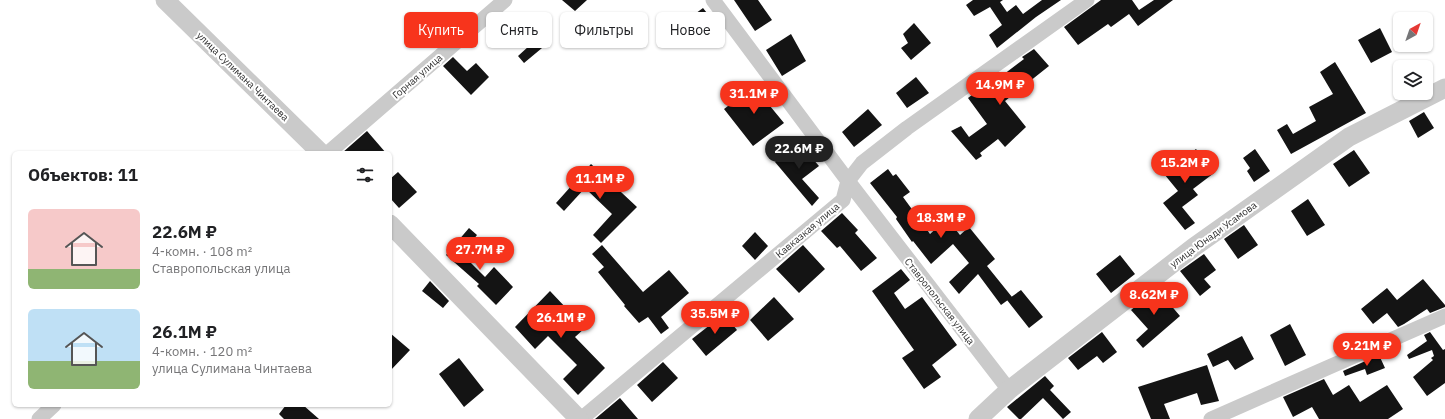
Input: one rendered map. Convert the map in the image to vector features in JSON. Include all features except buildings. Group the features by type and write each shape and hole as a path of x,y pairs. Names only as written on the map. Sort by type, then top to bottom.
{"street":[{"name":"улица Сулимана Чинтаева","path":"165,0 319,151"},
{"name":"Горная улица","path":"330,151 505,0"},
{"name":"Ставропольская улица","path":"713,0 848,181 1009,390"},
{"name":"Кавказкая улица","path":"580,419 843,200 848,181 862,163 907,128 1087,0"},
{"name":"улица Юнади Усамова","path":"978,419 1009,390 1194,247 1349,137 1445,88"},
{"path":"392,226 580,419"},
{"path":"1211,419 1445,316"},
{"path":"39,419 52,407"}]}
